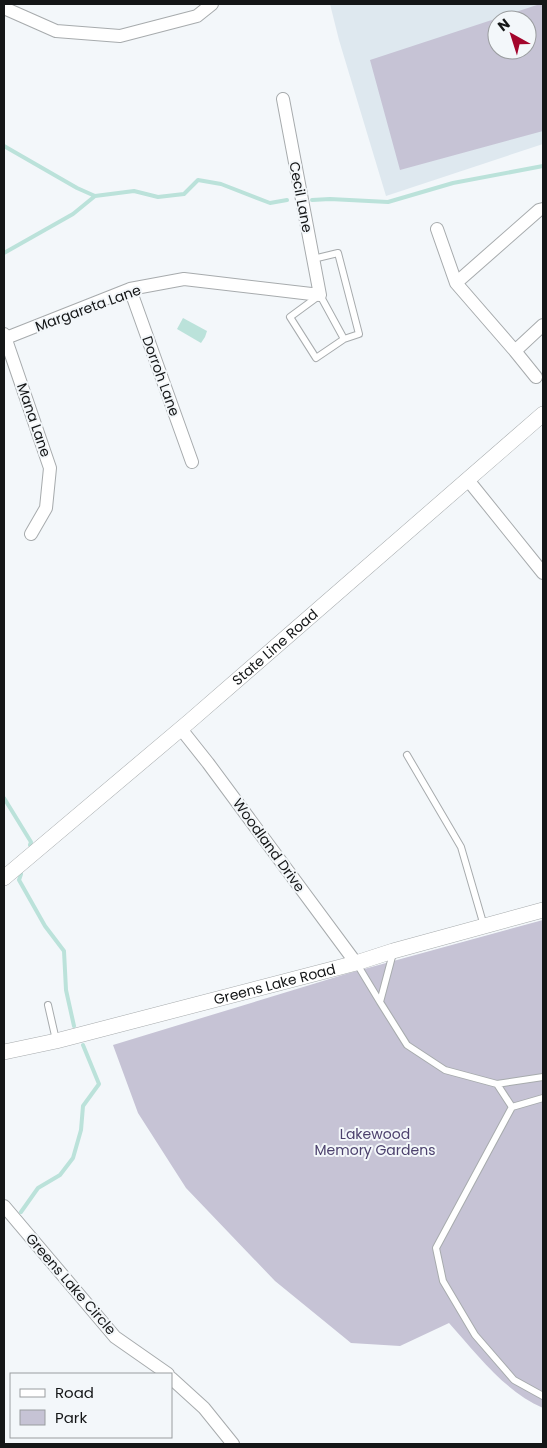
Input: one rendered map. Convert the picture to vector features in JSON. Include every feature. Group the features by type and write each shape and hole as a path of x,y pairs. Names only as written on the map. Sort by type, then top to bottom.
{"street":[{"path":"5,12 56,31 120,36 197,16 212,4"},
{"name":"Cecil Lane","path":"283,99 320,295"},
{"path":"456,283 539,210 543,209"},
{"path":"437,229 456,283 515,350 536,377"},
{"name":"Margareta Lane","path":"5,336 130,289 184,280 320,295"},
{"name":"Dorroh Lane","path":"130,289 192,462"},
{"path":"515,350 543,325"},
{"name":"Mana Lane","path":"5,336 50,468 46,508 31,534"},
{"name":"State Line Road","path":"4,878 180,729 543,414"},
{"path":"468,480 543,573"},
{"name":"Woodland Drive","path":"180,729 208,763 356,963"},
{"name":"Greens Lake Road","path":"4,1052 56,1041 356,963 543,910"},
{"name":"Greens Lake Circle","path":"4,1206 116,1336 167,1373"},
{"path":"172,1379 204,1408 233,1444"}],"lane":[{"path":"313,259 338,253 359,334 344,340 316,358 290,317 320,295 344,340"},
{"path":"407,756 461,846 484,926"},
{"path":"380,1002 394,951"},
{"path":"356,963 407,1045 445,1070 497,1084 543,1078"},
{"path":"48,1005 56,1041"},
{"path":"497,1084 512,1107"},
{"path":"543,1098 512,1107 436,1248 443,1281 475,1335 514,1380 543,1396"}],"shaded area":[{"path":"330,4 543,4 543,144 386,196"},
{"path":"183,318 207,331 201,343 177,329"}],"green space":[{"path":"542,4 543,131 400,170 370,60 487,21 487,60 537,60 537,10 522,10"},
{"name":"Lakewood Memory Gardens","path":"543,920 543,1408 529,1401 504,1382 449,1323 400,1346 351,1343 275,1281 186,1188 138,1113 113,1045 346,974"}],"waterway":[{"path":"4,146 77,188 95,196 134,191 158,197 184,194 198,180 221,184 270,203 287,200"},
{"path":"312,200 388,202 453,183 543,166"},
{"path":"4,253 73,214 95,196"},
{"path":"4,798 31,842 30,845"},
{"path":"21,874 19,880 45,926 64,951 66,990 74,1026"},
{"path":"21,1212 38,1188 60,1175 73,1158 81,1130 83,1106 99,1084 83,1045"}]}
